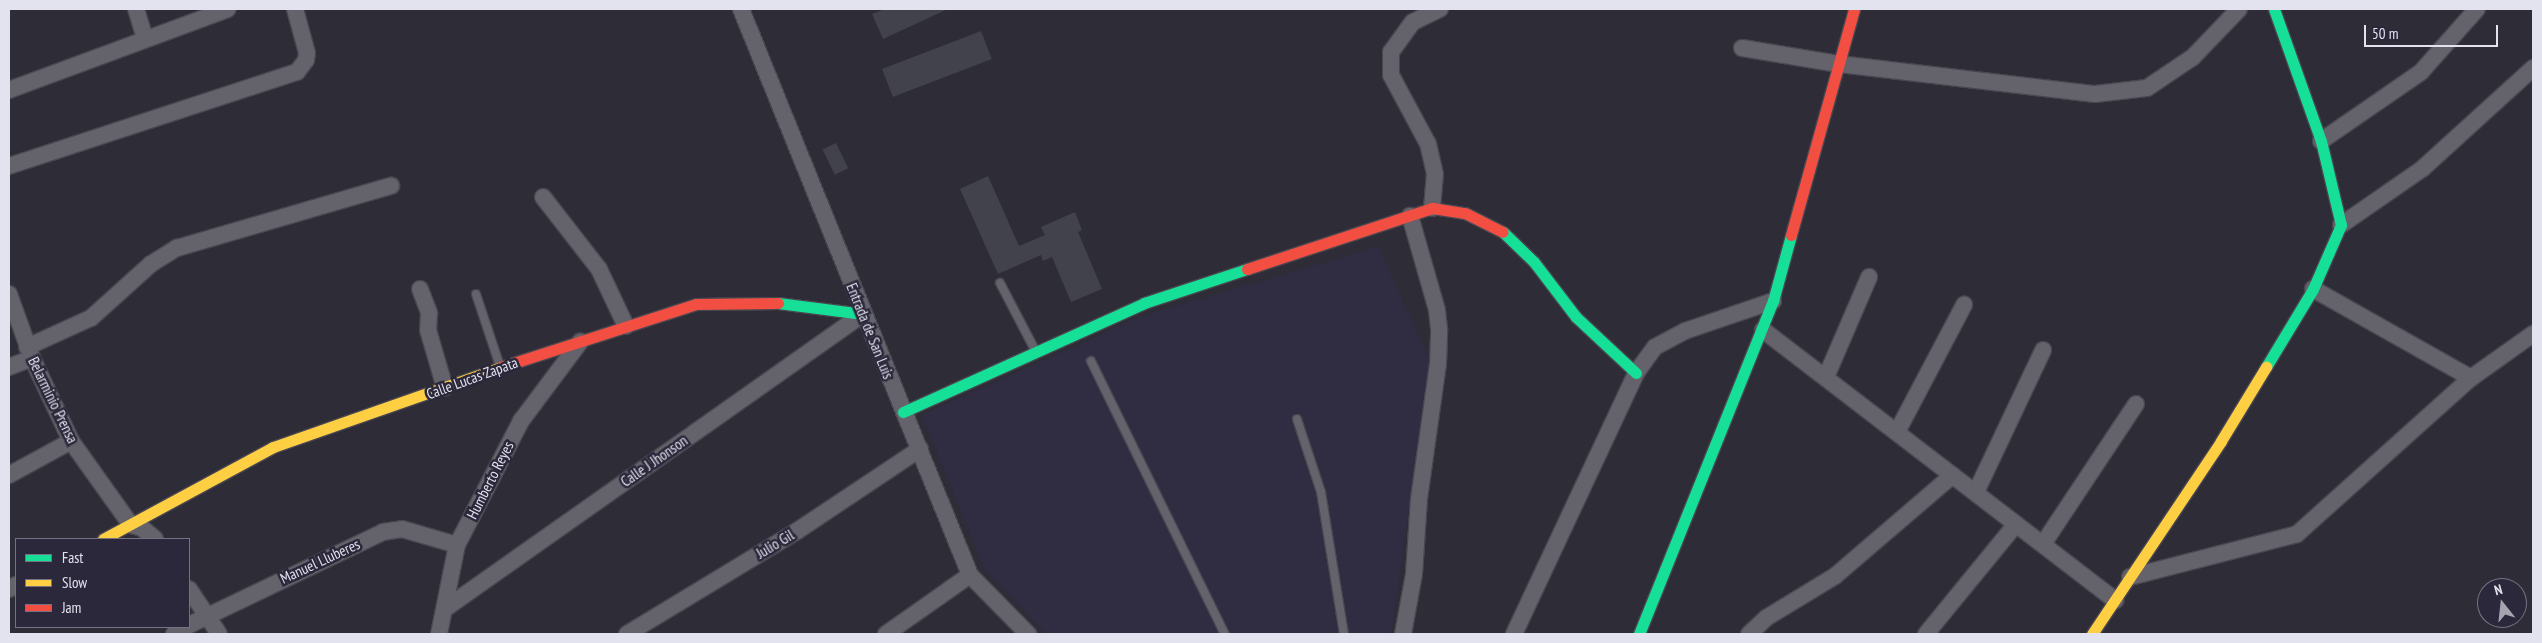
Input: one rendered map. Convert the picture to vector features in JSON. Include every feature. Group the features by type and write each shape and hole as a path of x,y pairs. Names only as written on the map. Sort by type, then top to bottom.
{"street":[{"path":"136,9 146,39"},
{"path":"9,90 146,39 202,12 228,9"},
{"path":"9,166 297,72 306,60 306,53 294,9"},
{"name":"Entrada de San Luis","path":"741,9 970,575 1028,634"},
{"path":"1432,208 1435,174 1428,144 1391,75 1391,52 1411,15 1440,9"},
{"path":"1639,634 1773,301 1854,9"},
{"path":"1742,48 1839,64 2095,94 2147,88 2193,57 2239,9"},
{"path":"2274,9 2321,141 2341,225"},
{"path":"2321,141 2421,72 2477,9"},
{"path":"2094,634 2221,441 2313,289 2341,225 2422,169 2533,68"},
{"path":"9,367 91,318 151,264 177,248 391,186"},
{"path":"543,197 599,269 626,326"},
{"path":"903,412 1144,303 1432,208 1465,213 1499,228 1534,262 1576,317 1636,374"},
{"path":"1403,634 1414,574 1419,499 1438,364 1439,330 1437,310 1410,216"},
{"path":"1826,377 1869,276"},
{"path":"420,289 429,313 428,330 445,388"},
{"path":"2313,289 2470,378"},
{"name":"Belarminio Prensa","path":"9,294 30,353 71,441 131,525 142,528 153,538"},
{"path":"1518,633 1636,374 1655,347 1685,331 1773,301"},
{"name":"Calle Lucas Zapata","path":"105,538 273,447 501,368 696,304 796,303 863,314"},
{"path":"1897,432 1964,305"},
{"name":"Calle J Jhonson","path":"446,608 863,314"},
{"path":"1762,330 1826,377 2115,600"},
{"path":"2130,577 2297,534 2470,378 2533,334"},
{"name":"Humberto Reyes","path":"439,634 446,608 457,545 520,421 580,342"},
{"path":"1976,492 2043,350"},
{"path":"2043,544 2136,404"},
{"path":"9,475 71,441"},
{"name":"Julio Gil","path":"627,634 797,530 920,449"},
{"path":"1749,634 1766,618 1835,576 1953,475"},
{"path":"1926,634 2016,524"},
{"name":"Manuel Lluberes","path":"190,624 206,614 383,532 402,529 457,545"},
{"path":"886,634 970,575"},
{"path":"190,590 219,634"}],"lane":[{"path":"1000,283 1036,352"},
{"path":"476,294 501,368"},
{"path":"1091,361 1225,634"},
{"path":"1297,419 1320,492 1344,634"}],"shaded area":[{"path":"1378,247 1430,360 1391,634 1046,634 985,570 922,415 1142,316"}],"building":[{"path":"885,9 948,9 883,39 872,14"},
{"path":"981,31 992,59 893,97 882,69"},
{"path":"836,143 848,168 835,175 823,150"},
{"path":"988,176 1019,246 1045,235 1041,227 1075,212 1082,230 1078,232 1102,289 1071,302 1052,257 1043,261 1041,255 998,274 960,189"}],"traffic: fast":[{"path":"2266,367 2313,289 2341,225 2321,141 2274,9"},
{"path":"1503,232 1534,262 1576,317 1636,373"},
{"path":"1639,634 1773,301 1791,235"},
{"path":"903,412 1144,303 1247,269"},
{"path":"778,303 863,314"}],"traffic: slow":[{"path":"105,538 273,447 501,367"},
{"path":"2092,634 2221,441 2266,367"}],"traffic: jam":[{"path":"1791,235 1854,9"},
{"path":"1247,269 1432,208 1465,213 1503,232"},
{"path":"501,367 696,304 778,303"}]}
